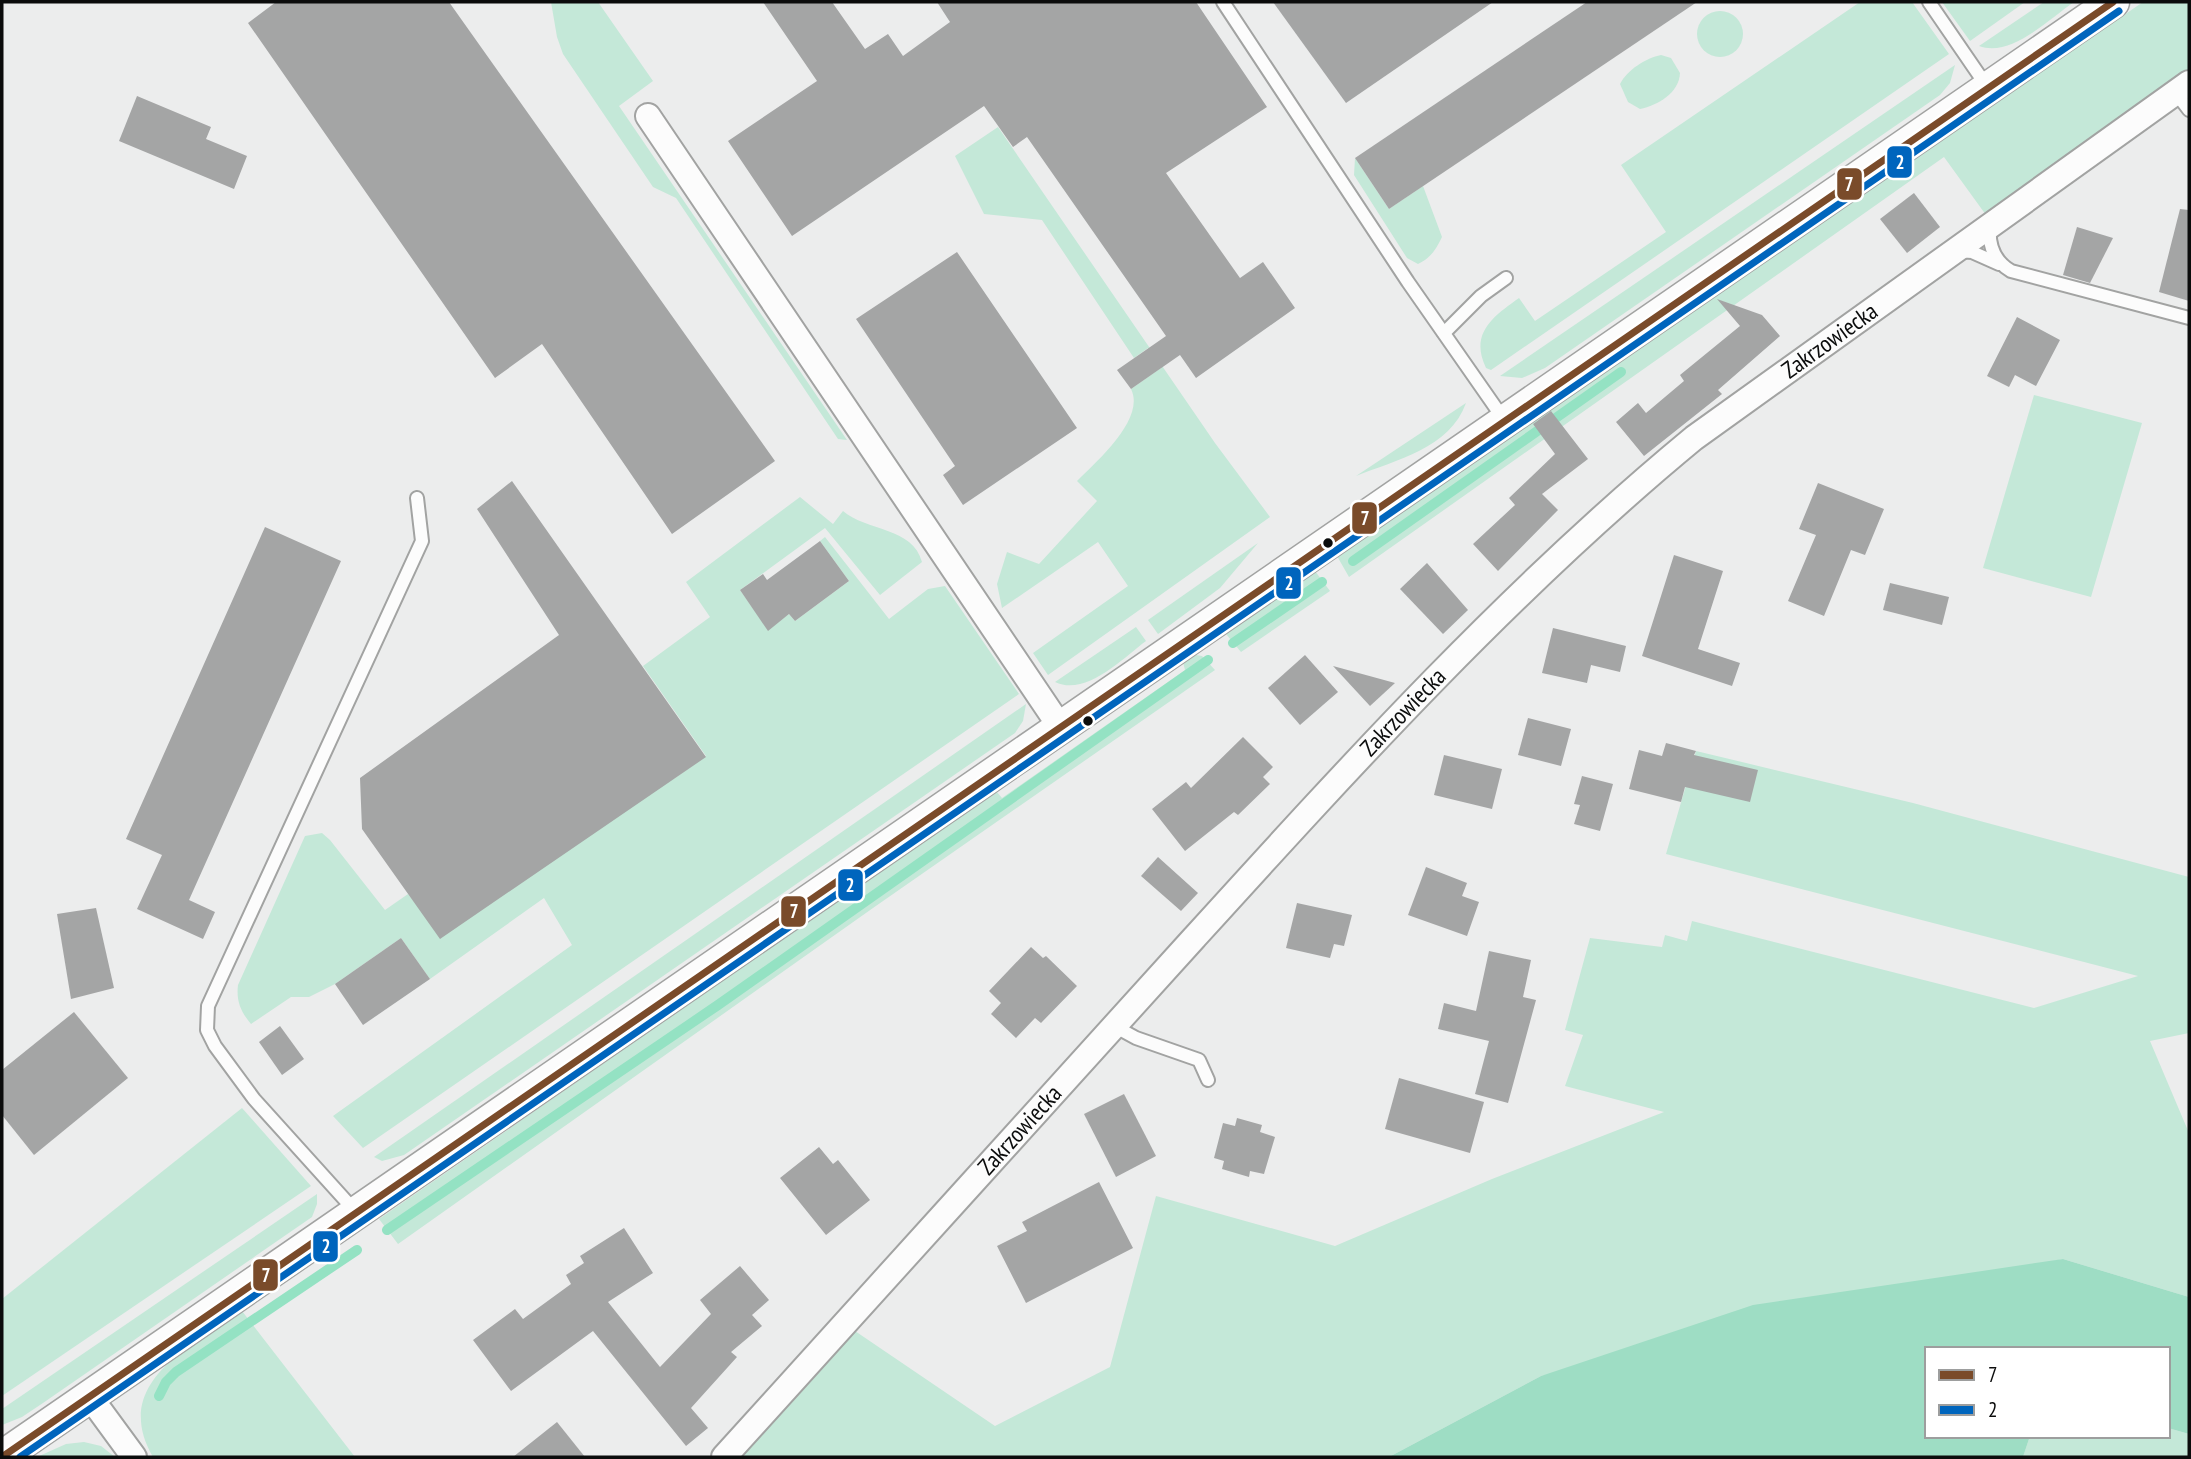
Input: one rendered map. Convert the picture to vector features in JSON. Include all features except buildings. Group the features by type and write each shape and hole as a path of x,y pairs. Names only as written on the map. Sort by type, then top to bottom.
{"street":[{"path":"5,1453 358,1214 2113,2"},
{"name":"Zakrzowiecka","path":"724,1457 1300,821 1512,599 1564,550 1694,438 1953,251 2185,95"},
{"path":"648,116 1061,728"},
{"path":"90,1397 134,1457"}],"lane":[{"path":"1223,2 1505,421"},
{"path":"1929,2 1988,89"},
{"path":"1990,226 1990,242 2000,264"},
{"path":"1953,251 1972,252 2029,278 2189,318"},
{"path":"1444,333 1481,296 1506,278"},
{"path":"358,1214 254,1099 215,1046 205,1019 208,1006 422,541 417,498"},
{"path":"1114,1026 1136,1038 1199,1060 1208,1080"}],"green space":[{"path":"551,2 598,2 653,81 619,106 847,440 838,439 676,198 653,187 563,54"},
{"path":"1860,2 1912,2 1949,54 1491,370 1486,368 1480,345 1482,335 1493,319 1519,298 1535,321 1666,232 1621,165"},
{"path":"1942,2 2025,2 1970,41"},
{"path":"2044,2 2074,2 2017,42 2004,47 1979,46"},
{"path":"2143,2 2189,2 2189,70 1986,215 1944,157 1349,577 1337,556"},
{"path":"1720,11 1736,18 1743,34 1736,50 1720,57 1704,50 1697,34 1704,18"},
{"path":"1661,55 1671,58 1680,73 1679,80 1666,97 1640,109 1628,102 1620,84 1638,65"},
{"path":"1955,65 1950,83 1940,95 1545,368 1522,378 1500,376"},
{"path":"998,127 1215,443 1270,517 1048,675 1033,653 1128,586 1098,542 1002,608 997,584 1007,552 1039,564 1097,501 1077,481 1126,426 1134,401 1131,389 1161,368 1148,348 1134,358 1042,220 984,214 955,156"},
{"path":"1355,158 1389,209 1423,186 1442,237 1433,253 1423,262 1418,264 1407,258 1354,175"},
{"path":"2034,395 2142,423 2091,597 1983,568"},
{"path":"1466,403 1448,431 1435,442 1404,458 1356,476"},
{"path":"800,497 833,524 843,511 899,536 917,551 922,562 880,595 825,528 740,590 768,630 789,614 795,621 849,581 820,541 825,537 889,619 928,589 945,586 1019,694 363,1148 333,1116 572,945 544,898 430,979 401,938 335,984 309,997 291,997 251,1024 240,1006 238,985 305,836 322,833 330,840 385,910 408,894 416,904 675,778 706,756 643,666 710,617 686,582"},
{"path":"1258,543 1220,588 1158,634 1148,620"},
{"path":"1315,571 1330,591 1241,652 1226,634"},
{"path":"1136,627 1146,641 1104,674 1079,684 1055,682"},
{"path":"1196,655 1202,656 1215,670 398,1244 379,1219 996,791 1002,798 1185,670 1183,662"},
{"path":"1026,704 1023,721 1015,733 404,1155 382,1161 374,1157"},
{"path":"1696,751 1913,803 2189,877 2189,1033 2150,1041 2189,1133 2189,1297 2063,1259 1541,1376 1389,1457 738,1457 855,1331 995,1426 1110,1367 1156,1196 1335,1246 1492,1179 1664,1112 1565,1086 1583,1035 1565,1030 1590,938 1662,947 1665,935 1687,941 1692,921 2034,1008 2138,976 1666,854"},
{"path":"242,1108 311,1186 2,1396 2,1299"},
{"path":"317,1194 317,1204 312,1217 43,1403 22,1417 2,1425 2,1409"},
{"path":"2063,1259 2189,1297 2189,1434 2170,1429 2170,1347 1925,1347 1925,1438 2029,1438 2023,1457 1389,1457 1541,1376 1753,1305"},
{"path":"242,1311 355,1457 153,1457 142,1431 142,1408 149,1388 162,1369 180,1353"},
{"path":"2170,1429 2189,1434 2189,1457 2023,1457 2029,1438 2170,1438"},
{"path":"84,1442 101,1446 115,1457 37,1457 66,1444"}],"waterway":[{"path":"1353,561 1621,372"},
{"path":"1233,643 1322,582"},
{"path":"387,1230 718,1005 1208,660"},
{"path":"159,1396 166,1382 176,1372 357,1250"}],"transit line":[{"name":"7","path":"2,1457 2113,2"},
{"name":"2","path":"20,1457 2119,11"}]}
